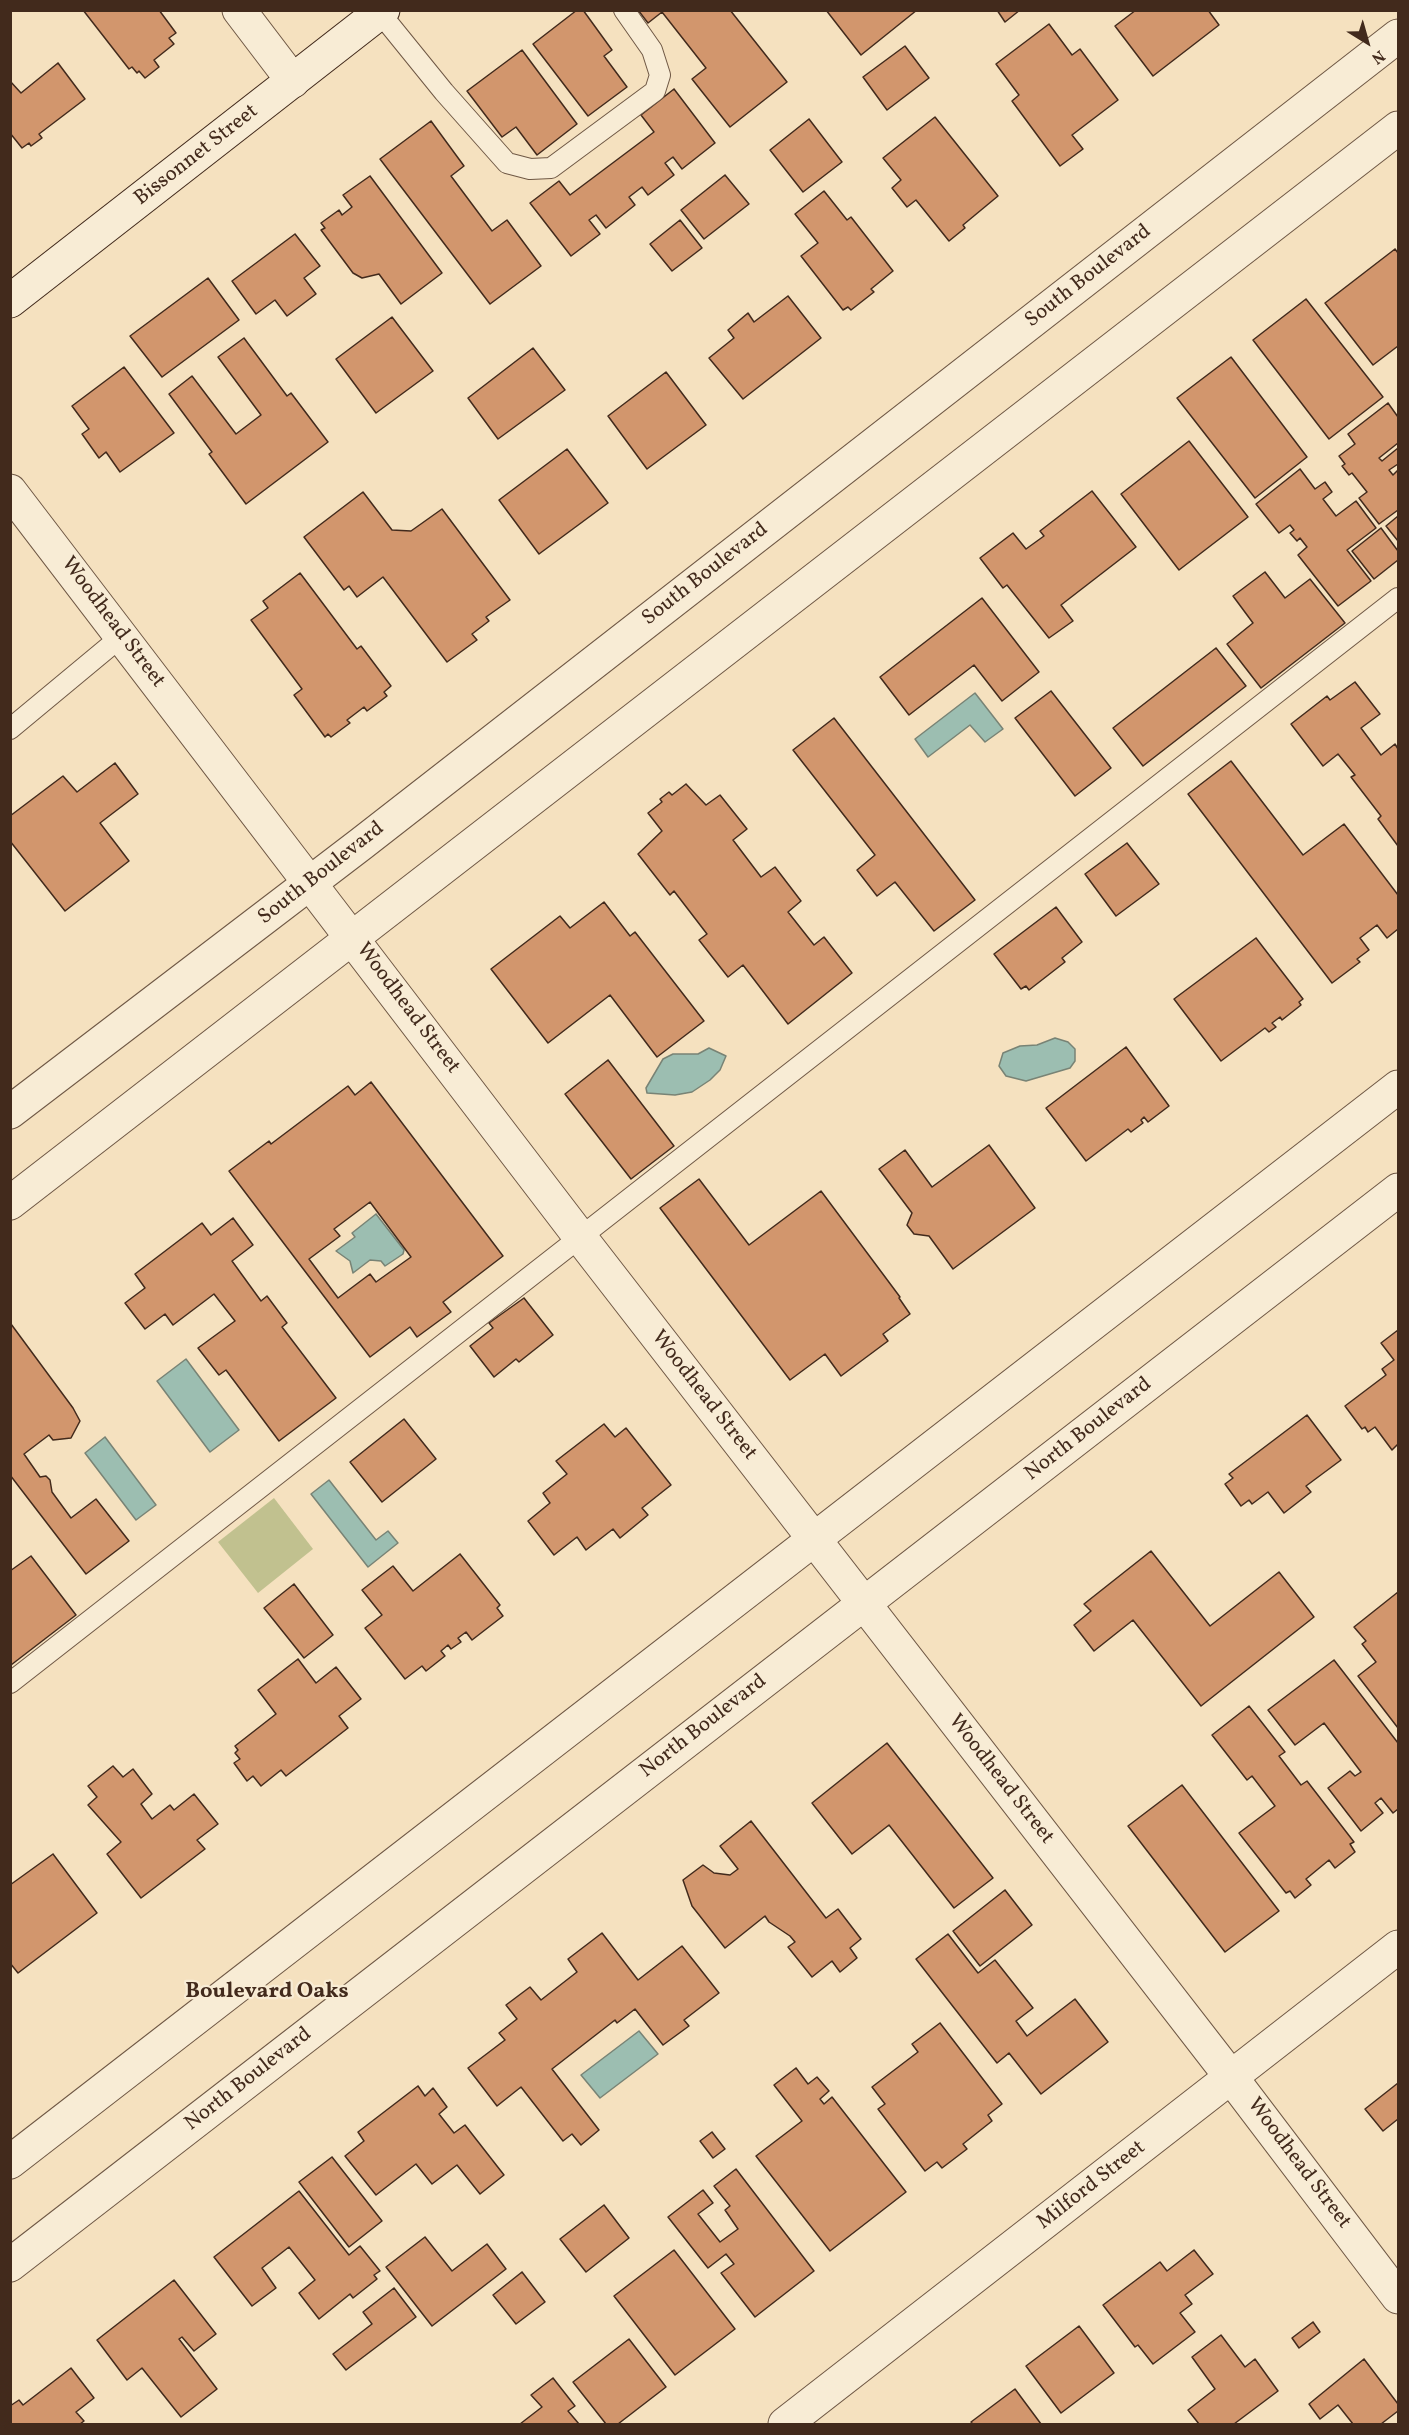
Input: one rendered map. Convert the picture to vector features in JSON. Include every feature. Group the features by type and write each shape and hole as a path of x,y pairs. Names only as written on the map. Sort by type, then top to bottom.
{"street":[{"path":"239,10 293,81"},
{"name":"Bissonnet Street","path":"10,301 382,12"},
{"name":"South Boulevard","path":"10,1112 311,882 1398,36"},
{"path":"10,1203 1398,128"},
{"name":"Woodhead Street","path":"10,491 580,1237 1231,2077 1398,2297"},
{"path":"10,2162 1398,1087"},
{"name":"North Boulevard","path":"10,2265 1398,1190"},
{"name":"Milford Street","path":"785,2424 1398,1947"}],"lane":[{"path":"382,12 444,92 507,163 530,169 551,168 655,91 660,75 652,50 624,10"},
{"path":"10,1683 1398,598"},
{"path":"10,729 122,636"}],"green space":[{"path":"274,1498 313,1549 258,1593 218,1542"}],"shaded area":[{"path":"975,693 1003,729 985,742 970,725 928,757 915,739"},
{"path":"1055,1038 1068,1042 1075,1049 1075,1061 1070,1068 1026,1081 1006,1076 999,1066 1003,1053 1020,1046 1037,1045"},
{"path":"709,1048 726,1056 720,1070 710,1080 692,1092 675,1095 647,1093 646,1088 663,1059 673,1054 698,1054"},
{"path":"376,1214 404,1250 403,1254 385,1266 381,1261 370,1260 353,1273 350,1261 336,1251 355,1237 352,1233"},
{"path":"186,1359 239,1430 210,1452 157,1381"},
{"path":"105,1437 156,1505 136,1520 85,1453"},
{"path":"329,1480 376,1540 388,1531 398,1543 368,1567 311,1494"},
{"path":"639,2031 658,2054 600,2098 581,2075"}],"building":[{"path":"83,10 159,10 176,33 169,38 174,44 154,60 159,67 145,78 132,67 129,69"},
{"path":"577,10 583,10 612,50 604,56 627,87 588,116 533,44"},
{"path":"638,10 730,10 787,82 730,127 692,79 706,68 662,12 648,23"},
{"path":"826,10 917,10 861,55"},
{"path":"997,10 1020,10 1005,22"},
{"path":"1136,10 1208,10 1219,25 1153,76 1115,26"},
{"path":"1049,24 1072,55 1080,49 1118,100 1072,135 1083,149 1060,166 1012,101 1019,95 996,64"},
{"path":"905,46 929,78 887,110 863,77"},
{"path":"522,50 577,124 537,155 516,127 502,137 467,91"},
{"path":"58,63 85,99 39,134 42,138 31,146 29,143 22,148 10,133 10,81 21,93"},
{"path":"674,89 715,143 682,169 673,157 665,163 674,175 648,195 642,187 629,197 635,205 606,228 596,215 589,220 600,234 571,256 530,203 559,181 570,195 654,132 641,115"},
{"path":"935,117 998,196 963,225 965,228 949,241 916,200 907,207 892,188 901,180 883,158"},
{"path":"809,119 842,162 803,192 770,150"},
{"path":"431,121 464,166 451,176 492,231 507,220 541,266 490,304 380,159"},
{"path":"725,175 749,204 704,239 681,210"},
{"path":"370,176 442,273 401,304 379,274 362,278 353,273 321,230 325,228 321,223 339,210 342,215 352,207 343,195"},
{"path":"824,191 847,220 851,217 893,271 871,289 874,292 851,310 848,307 843,310 801,256 818,243 795,214"},
{"path":"680,220 702,248 672,271 650,244"},
{"path":"295,234 320,266 304,278 316,294 287,316 275,300 256,314 232,281"},
{"path":"1395,249 1398,253 1398,346 1373,365 1325,303"},
{"path":"208,278 239,320 162,377 130,336"},
{"path":"788,296 821,338 743,399 709,358 734,338 728,330 748,313 754,322"},
{"path":"1306,299 1383,397 1329,439 1253,340"},
{"path":"392,317 433,371 376,413 336,359"},
{"path":"244,338 287,396 291,393 328,442 246,504 209,454 212,452 169,394 192,376 236,434 261,415 218,357"},
{"path":"533,348 565,390 498,439 468,398"},
{"path":"1231,357 1307,457 1255,498 1177,398"},
{"path":"124,367 174,433 120,472 106,452 99,458 82,434 89,429 72,406"},
{"path":"666,372 706,425 647,469 608,416"},
{"path":"1388,403 1398,417 1398,443 1379,458 1382,461 1398,448 1398,464 1389,470 1393,475 1398,470 1398,510 1379,524 1359,498 1367,492 1352,473 1349,475 1342,466 1345,464 1339,456 1355,444 1348,434"},
{"path":"1189,441 1248,517 1179,570 1121,494"},
{"path":"567,449 608,503 539,554 499,500"},
{"path":"1300,469 1315,489 1325,482 1332,492 1323,499 1336,516 1356,501 1376,528 1347,550 1371,581 1338,606 1298,555 1307,547 1300,538 1297,541 1290,533 1294,530 1290,525 1279,533 1256,504"},
{"path":"1092,491 1136,547 1061,605 1073,621 1049,638 1007,585 1003,588 980,558 1013,533 1026,549 1044,536 1040,531"},
{"path":"363,492 392,530 411,531 442,509 510,600 486,617 489,621 472,634 477,640 447,662 383,577 357,597 349,586 344,590 304,537"},
{"path":"1398,516 1398,541 1386,526"},
{"path":"1381,528 1398,551 1398,560 1374,579 1352,551"},
{"path":"1265,572 1285,598 1310,579 1345,623 1261,688 1227,644 1253,623 1233,596"},
{"path":"300,573 357,649 361,646 391,686 384,692 387,696 367,711 364,707 347,720 350,723 331,737 328,734 325,737 294,695 302,689 251,620 268,608 263,601"},
{"path":"982,598 1039,672 1002,701 974,665 909,715 880,677"},
{"path":"1216,648 1246,686 1143,766 1113,728"},
{"path":"1355,682 1380,714 1361,728 1381,755 1395,744 1398,749 1398,846 1378,819 1381,816 1351,777 1355,775 1338,754 1323,766 1291,724 1327,696 1330,700"},
{"path":"1051,691 1111,768 1075,796 1015,718"},
{"path":"834,718 975,900 934,931 895,882 877,896 857,870 875,855 793,750"},
{"path":"1231,761 1303,855 1344,824 1398,895 1398,929 1387,938 1377,925 1360,938 1369,950 1357,959 1360,962 1332,983 1188,794"},
{"path":"115,763 138,794 100,823 129,861 65,911 10,841 10,816 63,776 77,792"},
{"path":"686,784 706,805 720,795 747,829 733,840 761,877 775,867 801,901 788,912 814,945 824,937 852,973 788,1024 743,965 728,977 699,940 707,934 674,891 670,895 638,854 662,831 648,813 662,802 660,799 669,792 672,795"},
{"path":"1127,843 1159,884 1116,916 1085,874"},
{"path":"604,902 630,936 635,932 704,1021 657,1057 610,995 548,1043 491,969 560,916 570,928"},
{"path":"1056,907 1082,942 1062,958 1065,962 1029,990 1026,986 1021,989 994,954"},
{"path":"1256,938 1303,999 1299,1002 1301,1005 1282,1020 1280,1017 1272,1023 1276,1027 1269,1032 1265,1028 1221,1061 1174,999"},
{"path":"1126,1047 1169,1106 1148,1122 1144,1117 1141,1120 1143,1123 1131,1132 1128,1129 1086,1161 1046,1108"},
{"path":"608,1060 674,1146 631,1179 565,1094"},
{"path":"371,1082 503,1256 443,1302 451,1312 417,1337 410,1327 370,1357 229,1171 269,1141 271,1144 348,1086 355,1095","holes":["370,1202 411,1257 376,1282 370,1274 338,1298 309,1259 340,1236 334,1229"]},
{"path":"989,1145 1035,1208 953,1269 929,1236 914,1234 907,1225 912,1213 879,1169 905,1150 932,1187"},
{"path":"699,1179 749,1245 821,1191 900,1297 910,1314 883,1334 888,1341 841,1376 825,1354 790,1380 660,1208"},
{"path":"233,1218 253,1245 232,1261 261,1301 267,1296 287,1323 282,1327 336,1398 279,1441 226,1370 219,1375 198,1348 235,1321 214,1294 173,1325 165,1314 145,1329 125,1303 145,1288 135,1274 202,1223 211,1235"},
{"path":"524,1298 553,1335 519,1362 516,1359 494,1377 470,1346 493,1328 489,1323"},
{"path":"11,1324 73,1408 80,1421 71,1438 53,1440 49,1435 24,1454 40,1477 46,1476 50,1480 52,1492 71,1518 96,1499 129,1541 86,1574 10,1475"},
{"path":"1398,1330 1398,1444 1392,1450 1375,1427 1368,1432 1365,1427 1362,1429 1345,1406 1386,1375 1382,1369 1394,1360 1381,1343"},
{"path":"1307,1415 1341,1460 1306,1486 1311,1492 1284,1513 1268,1492 1252,1504 1249,1500 1241,1506 1225,1484 1233,1478 1229,1474"},
{"path":"404,1419 436,1459 382,1502 350,1462"},
{"path":"604,1424 615,1437 626,1428 671,1485 642,1508 648,1515 620,1538 613,1529 586,1550 577,1537 554,1555 528,1521 550,1503 543,1493 567,1474 556,1461"},
{"path":"1151,1551 1210,1626 1279,1572 1314,1617 1201,1706 1133,1620 1094,1651 1074,1625 1091,1611 1084,1604"},
{"path":"460,1554 500,1605 497,1608 503,1616 472,1640 466,1632 458,1638 461,1642 451,1649 448,1645 441,1651 445,1656 426,1671 422,1666 405,1679 365,1628 382,1615 362,1590 393,1566 413,1591"},
{"path":"31,1556 76,1615 11,1665 10,1571"},
{"path":"294,1584 333,1635 304,1658 264,1608"},
{"path":"1398,1592 1398,1728 1358,1676 1376,1662 1362,1644 1366,1641 1354,1627"},
{"path":"298,1659 316,1683 336,1667 361,1699 339,1716 348,1728 286,1776 281,1770 261,1786 253,1776 247,1781 234,1763 240,1759 235,1753 238,1750 235,1746 276,1714 258,1690"},
{"path":"1334,1660 1398,1743 1398,1809 1393,1813 1381,1798 1375,1803 1383,1813 1361,1831 1328,1788 1350,1771 1355,1776 1361,1772 1324,1723 1295,1745 1268,1710"},
{"path":"1249,1706 1285,1752 1279,1756 1301,1785 1307,1781 1354,1842 1350,1844 1355,1852 1335,1868 1329,1860 1306,1879 1311,1885 1295,1898 1290,1891 1286,1893 1239,1833 1275,1806 1252,1776 1247,1780 1212,1735"},
{"path":"887,1743 993,1878 954,1908 889,1825 852,1854 812,1803"},
{"path":"113,1766 123,1777 133,1769 152,1794 141,1804 152,1819 170,1805 174,1810 194,1794 218,1824 197,1840 205,1849 141,1898 107,1854 121,1842 88,1805 97,1797 88,1786"},
{"path":"1182,1785 1279,1911 1225,1952 1128,1826"},
{"path":"751,1821 826,1918 838,1909 861,1939 850,1948 857,1958 840,1972 832,1961 812,1977 788,1947 795,1942 769,1922 765,1916 725,1948 692,1906 683,1880 703,1865 714,1873 730,1875 738,1869 720,1846"},
{"path":"53,1854 97,1913 18,1973 10,1963 10,1885"},
{"path":"1005,1890 1032,1925 980,1966 953,1931"},
{"path":"602,1933 638,1980 682,1946 719,1993 684,2020 689,2026 663,2045 635,2009 617,2023 615,2020 552,2069 599,2130 581,2145 572,2134 563,2141 521,2087 497,2106 468,2068 505,2040 499,2033 517,2019 506,2005 530,1987 541,2000 577,1972 568,1959"},
{"path":"948,1934 978,1973 995,1960 1033,2008 1016,2021 1027,2036 1075,1999 1108,2042 1041,2094 1009,2053 997,2063 916,1959"},
{"path":"940,2023 1002,2104 988,2115 992,2121 963,2144 967,2149 942,2168 937,2162 925,2171 878,2109 885,2104 872,2087 918,2052 912,2044"},
{"path":"796,2068 808,2084 817,2077 829,2091 820,2099 824,2104 832,2097 906,2192 830,2251 756,2156 802,2121 774,2085"},
{"path":"1398,2083 1398,2119 1383,2131 1365,2109"},
{"path":"418,2086 425,2096 433,2088 447,2107 439,2114 454,2133 465,2125 504,2175 480,2194 457,2165 432,2184 416,2164 376,2195 345,2156 364,2141 358,2132"},
{"path":"712,2132 725,2149 713,2158 700,2141"},
{"path":"332,2157 382,2221 349,2247 299,2182"},
{"path":"736,2169 814,2271 755,2317 721,2273 734,2264 726,2254 708,2268 668,2217 703,2190 713,2203 698,2214 720,2242 738,2229 725,2210 730,2206 714,2186"},
{"path":"299,2191 349,2255 360,2246 380,2271 374,2275 377,2279 353,2298 350,2294 319,2319 299,2293 315,2280 289,2247 262,2268 276,2288 252,2306 214,2257"},
{"path":"604,2205 629,2238 586,2272 560,2239"},
{"path":"425,2237 452,2271 487,2244 506,2269 432,2326 386,2267"},
{"path":"674,2250 735,2329 675,2375 614,2296"},
{"path":"1194,2250 1213,2274 1185,2295 1192,2304 1180,2313 1195,2332 1153,2364 1138,2345 1135,2347 1103,2305 1160,2262 1167,2271"},
{"path":"522,2272 545,2302 516,2324 493,2295"},
{"path":"174,2280 216,2334 194,2351 182,2337 179,2339 217,2389 181,2417 142,2368 127,2380 97,2340"},
{"path":"394,2288 416,2317 346,2370 333,2354 372,2324 363,2312"},
{"path":"1313,2322 1320,2332 1299,2348 1292,2338"},
{"path":"1079,2326 1114,2373 1061,2413 1026,2366"},
{"path":"1221,2335 1245,2367 1255,2359 1278,2391 1234,2424 1199,2424 1188,2410 1215,2389 1192,2357"},
{"path":"629,2339 666,2387 618,2424 606,2424 573,2382"},
{"path":"1364,2359 1398,2404 1398,2411 1381,2424 1353,2424 1338,2405 1320,2419 1309,2404"},
{"path":"71,2368 94,2398 76,2412 84,2421 80,2424 10,2424 10,2406 19,2400 23,2405"},
{"path":"553,2378 575,2406 568,2411 579,2424 520,2424 542,2407 531,2395"},
{"path":"1015,2389 1041,2424 973,2424 971,2422"}],"district":[{"name":"Boulevard Oaks","path":"267,1993"}]}
